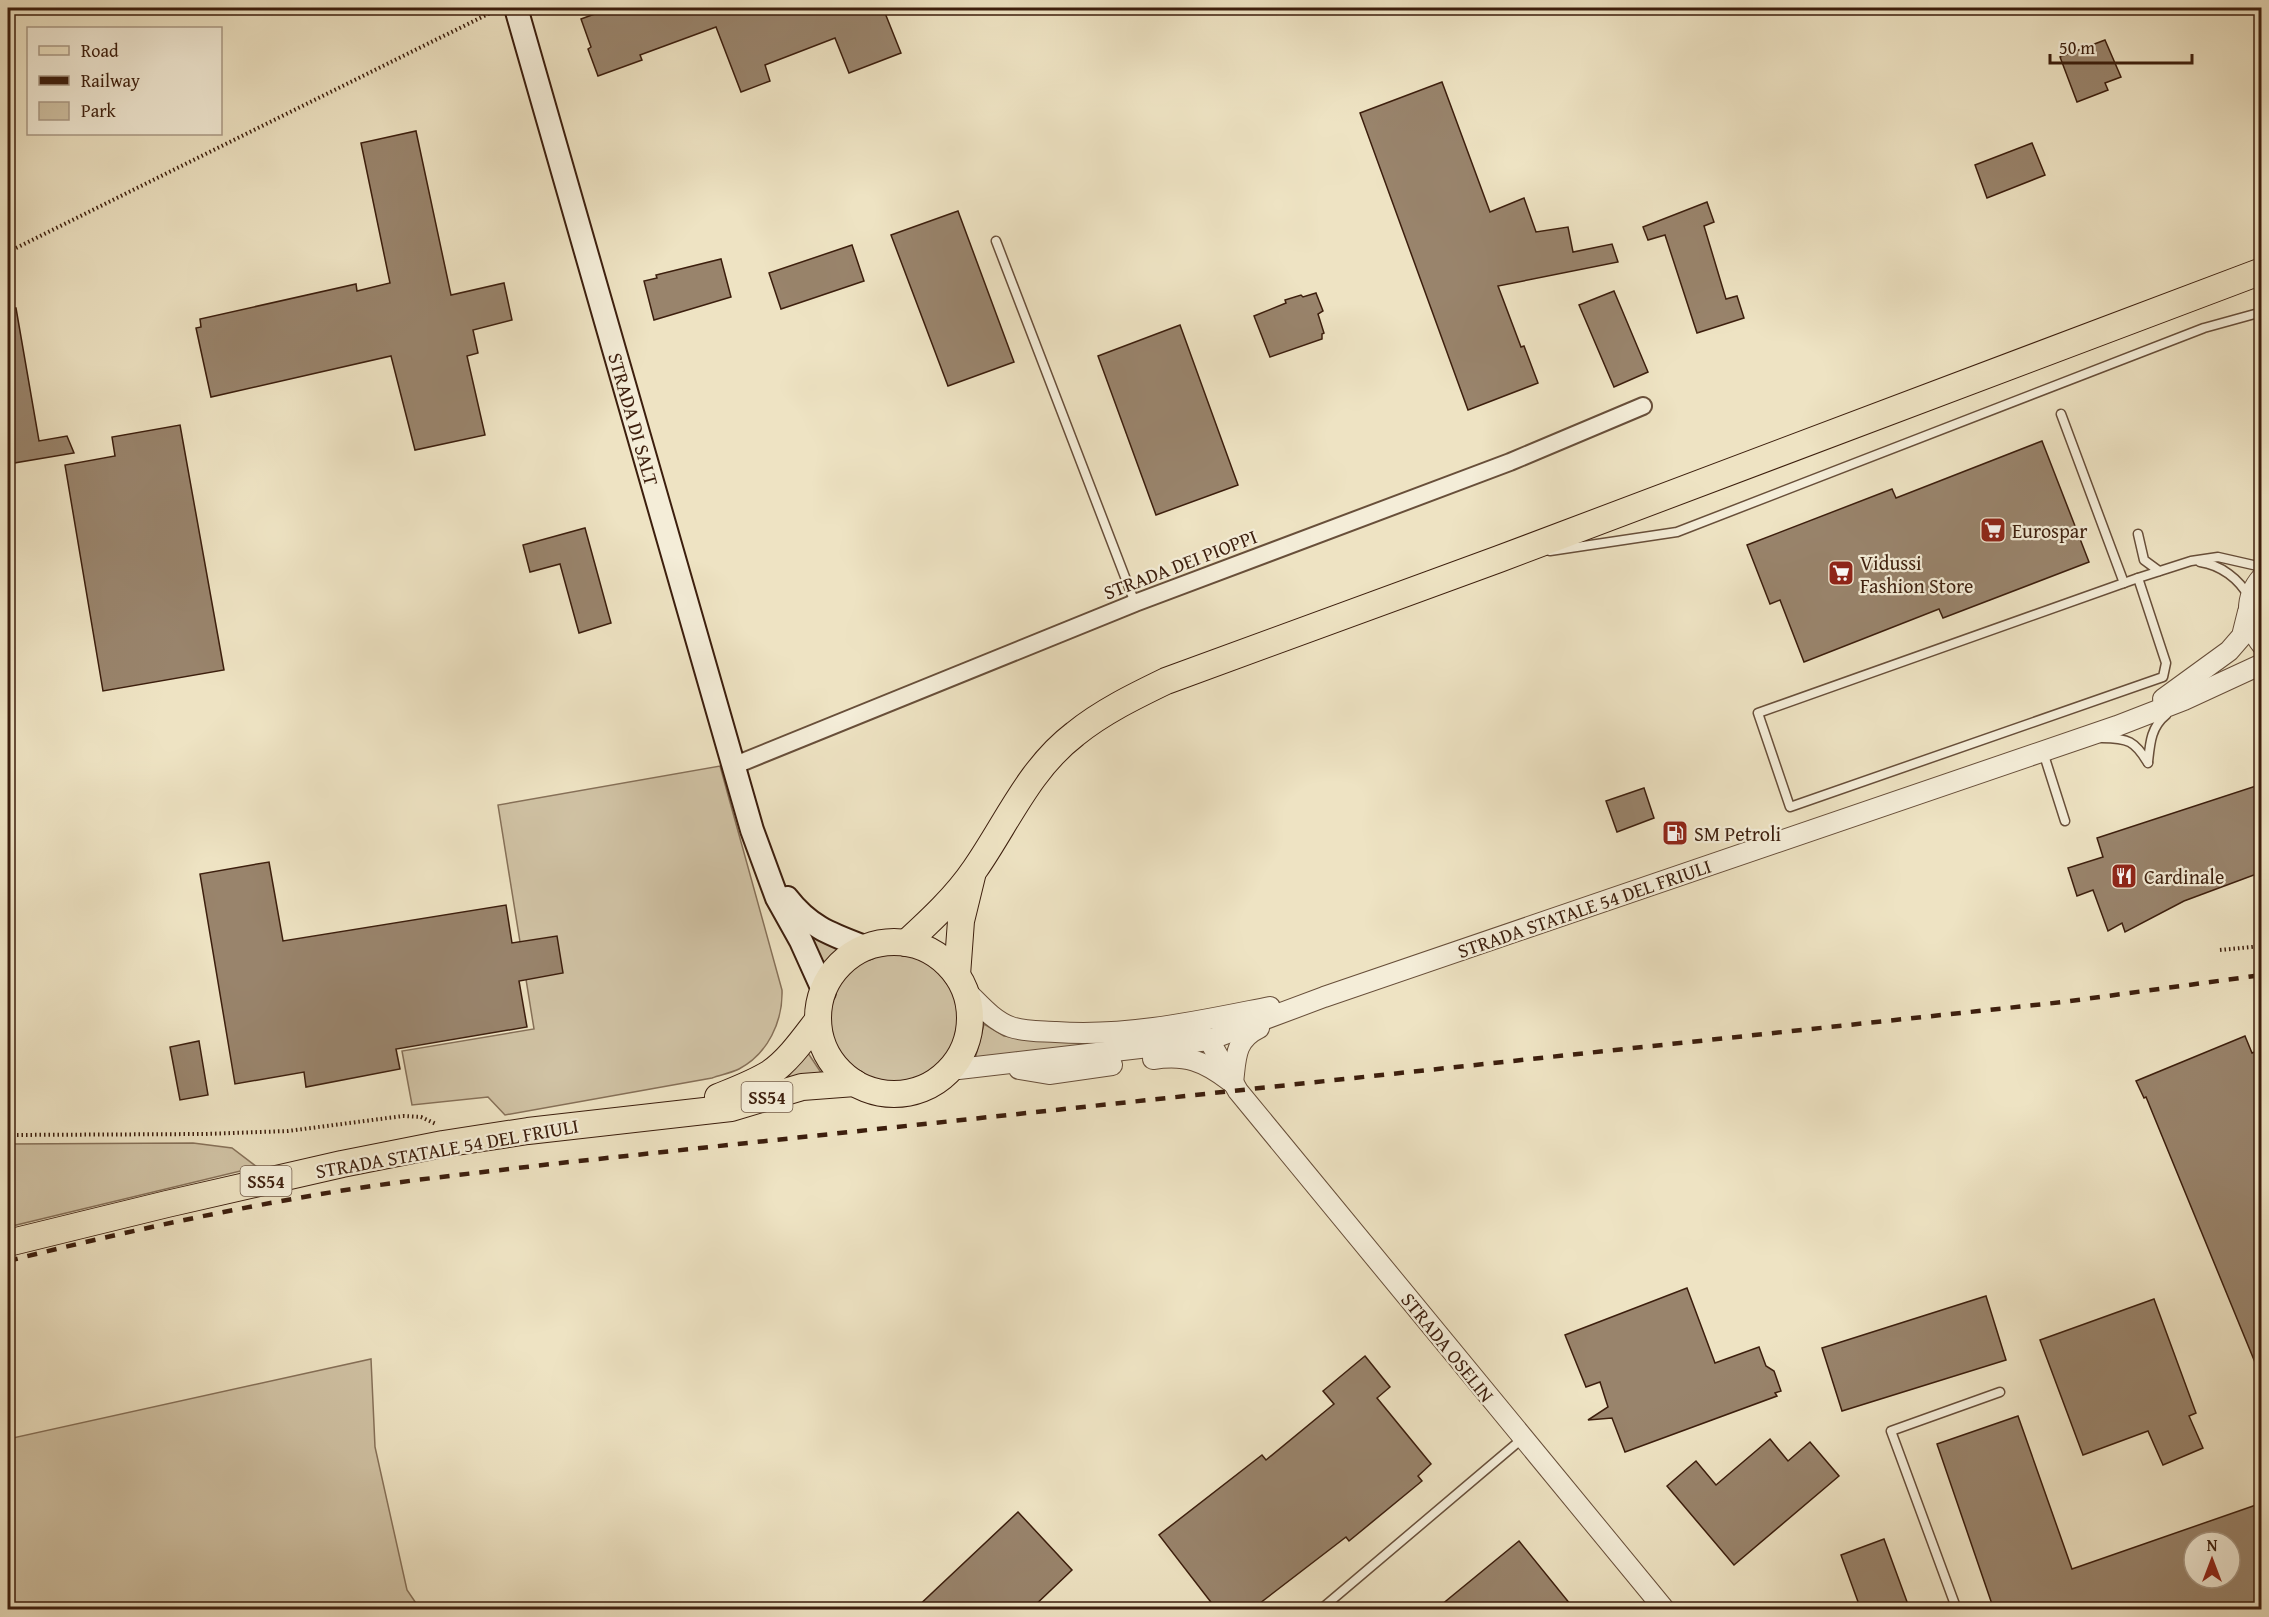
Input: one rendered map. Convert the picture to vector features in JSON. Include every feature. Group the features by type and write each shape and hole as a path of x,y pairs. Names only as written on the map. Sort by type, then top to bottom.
{"main road":[{"name":"STRADA DI SALT","path":"516,8 753,830"},
{"path":"906,943 933,918 974,870 1029,783 1047,761 1074,734 1130,699 1166,681 1499,559 2262,271"},
{"path":"753,830 777,880 788,899 802,916 822,930 867,948"},
{"path":"753,830 777,898 801,941 824,992"},
{"path":"961,983 960,929 974,870"},
{"name":"STRADA STATALE 54 DEL FRIULI","path":"891,942 906,943 931,952 943,960 961,983 970,1012 968,1036 958,1060 950,1070 924,1088 908,1092 886,1093 855,1083 842,1073 827,1053 820,1034 819,1020 824,992 838,967 867,948 891,942"},
{"name":"STRADA STATALE 54 DEL FRIULI","path":"679,1113 745,1086 771,1072 791,1053 819,1020"},
{"name":"STRADA STATALE 54 DEL FRIULI","path":"8,1243 178,1201 443,1144 528,1131 730,1108 802,1086 855,1083"}],"street":[{"name":"STRADA DEI PIOPPI","path":"733,766 1135,603 1510,462 1643,406"},
{"name":"STRADA STATALE 54 DEL FRIULI","path":"2117,726 2164,698 2229,651 2242,636 2249,606 2262,577"},
{"path":"2249,606 2254,634 2262,645"},
{"name":"STRADA STATALE 54 DEL FRIULI","path":"950,1070 1209,1040 1324,997 2117,726 2184,700 2262,664"},
{"name":"STRADA STATALE 54 DEL FRIULI","path":"961,983 992,1016 1013,1028 1103,1034 1159,1028 1324,997"},
{"name":"STRADA STATALE 54 DEL FRIULI","path":"1233,1083 1237,1052 1248,1033 1324,997"},
{"path":"1159,1028 1188,1030 1203,1034 1209,1040 1233,1083"},
{"name":"STRADA STATALE 54 DEL FRIULI","path":"999,1064 1049,1074 1162,1058 1181,1058 1213,1067 1233,1083"},
{"name":"STRADA OSELIN","path":"1233,1083 1665,1610"}],"lane":[{"path":"996,242 1135,603"},
{"path":"1499,559 1677,532 2204,328 2262,312"},
{"path":"2061,414 2124,583"},
{"path":"2138,534 2144,560 2159,571"},
{"path":"2138,578 2166,663 2163,677 1790,807 1758,713 2138,578 2191,561 2228,558 2262,567"},
{"path":"2191,561 2208,564 2231,575 2241,586 2249,606"},
{"path":"2081,738 2114,738 2126,741 2138,746 2148,763 2151,735 2158,721 2184,700"},
{"path":"2043,751 2065,821"},
{"path":"1957,1610 1891,1431 2000,1392"},
{"path":"1320,1610 1523,1438"}],"path":[{"path":"8,252 501,8"},
{"path":"2220,950 2262,946"},
{"path":"8,1135 205,1134 288,1131 404,1116 421,1117 435,1123 443,1144"}],"green space":[{"path":"720,766 782,990 780,1013 772,1036 758,1055 733,1072 712,1078 505,1115 488,1097 412,1105 402,1051 534,1029 498,805"},
{"path":"807,935 841,947 822,967"},
{"path":"894,954 919,958 940,972 954,993 958,1018 954,1043 940,1064 919,1078 894,1082 869,1078 848,1064 834,1043 830,1018 834,993 848,972 869,958"},
{"path":"984,1024 1004,1036 1042,1041 1128,1041 975,1059"},
{"path":"808,1053 822,1074 785,1080"},
{"path":"193,1143 232,1148 257,1167 8,1227 8,1144"},
{"path":"371,1359 375,1447 407,1590 420,1609 8,1609 8,1439"}],"building":[{"path":"611,8 883,8 901,53 849,73 835,38 765,65 770,81 741,92 716,27 640,55 642,60 598,76 588,49 591,47 581,19"},
{"path":"2105,40 2121,77 2105,83 2108,90 2077,102 2060,57"},
{"path":"1442,82 1490,212 1524,198 1536,232 1568,227 1573,252 1612,244 1618,262 1498,286 1521,347 1524,346 1538,383 1468,410 1360,113"},
{"path":"416,131 451,295 504,283 512,320 473,330 478,353 467,356 485,435 415,450 391,356 211,397 196,328 201,327 200,319 356,284 357,291 390,283 361,143"},
{"path":"2032,143 2045,175 1987,198 1975,165"},
{"path":"1707,202 1714,222 1704,226 1726,299 1737,296 1744,318 1697,333 1665,235 1648,240 1643,227"},
{"path":"958,211 1014,362 948,386 891,235"},
{"path":"852,245 864,281 781,309 769,273"},
{"path":"721,259 731,297 654,320 644,281 657,278 656,275"},
{"path":"1614,291 1648,372 1614,387 1579,305"},
{"path":"1316,293 1323,311 1318,314 1324,333 1322,339 1270,357 1254,316 1286,303 1285,300"},
{"path":"8,308 16,308 39,441 67,436 74,453 8,464"},
{"path":"1180,325 1238,485 1156,515 1098,356"},
{"path":"180,425 224,670 103,691 65,465 115,456 112,437"},
{"path":"2042,441 2089,562 1943,618 1939,609 1804,662 1780,600 1770,604 1747,545 1892,489 1896,498"},
{"path":"585,528 611,623 579,633 560,564 530,572 523,545"},
{"path":"2262,784 2262,872 2184,901 2125,932 2122,923 2108,931 2093,890 2077,896 2068,868 2103,857 2097,838"},
{"path":"1644,788 1654,818 1617,832 1606,801"},
{"path":"269,862 283,941 506,905 512,943 557,936 563,973 519,981 527,1027 396,1049 400,1069 306,1087 304,1072 235,1084 200,874"},
{"path":"2245,1036 2252,1053 2262,1049 2261,1377 2146,1097 2144,1098 2136,1081"},
{"path":"199,1041 208,1095 180,1100 170,1047"},
{"path":"1687,1288 1715,1363 1759,1347 1766,1366 1774,1371 1781,1391 1775,1393 1777,1396 1625,1452 1612,1418 1588,1420 1608,1407 1600,1382 1586,1387 1565,1335"},
{"path":"1986,1296 2006,1360 1842,1411 1822,1348"},
{"path":"2154,1299 2196,1413 2189,1416 2203,1448 2163,1465 2148,1431 2083,1455 2040,1340"},
{"path":"1365,1356 1390,1387 1377,1398 1431,1464 1418,1476 1422,1481 1349,1541 1346,1537 1251,1610 1217,1610 1159,1535 1262,1455 1266,1460 1334,1404 1323,1391"},
{"path":"2018,1416 2072,1569 2182,1531 2182,1590 2242,1590 2242,1530 2184,1530 2256,1505 2262,1522 2262,1604 2244,1610 1994,1610 1937,1444"},
{"path":"1770,1439 1788,1461 1810,1442 1839,1476 1734,1565 1667,1486 1696,1461 1716,1485"},
{"path":"1018,1512 1072,1570 1030,1610 914,1610"},
{"path":"1884,1539 1910,1610 1861,1610 1841,1555"},
{"path":"1519,1541 1575,1610 1435,1610"}],"railway":[{"path":"8,1261 210,1215 292,1199 415,1180 2063,1002 2262,975"}],"place":[{"name":"Eurospar","path":"1993,530"},
{"name":"Vidussi Fashion Store","path":"1841,573"},
{"name":"SM Petroli","path":"1675,833"},
{"name":"Cardinale","path":"2124,876"}]}
